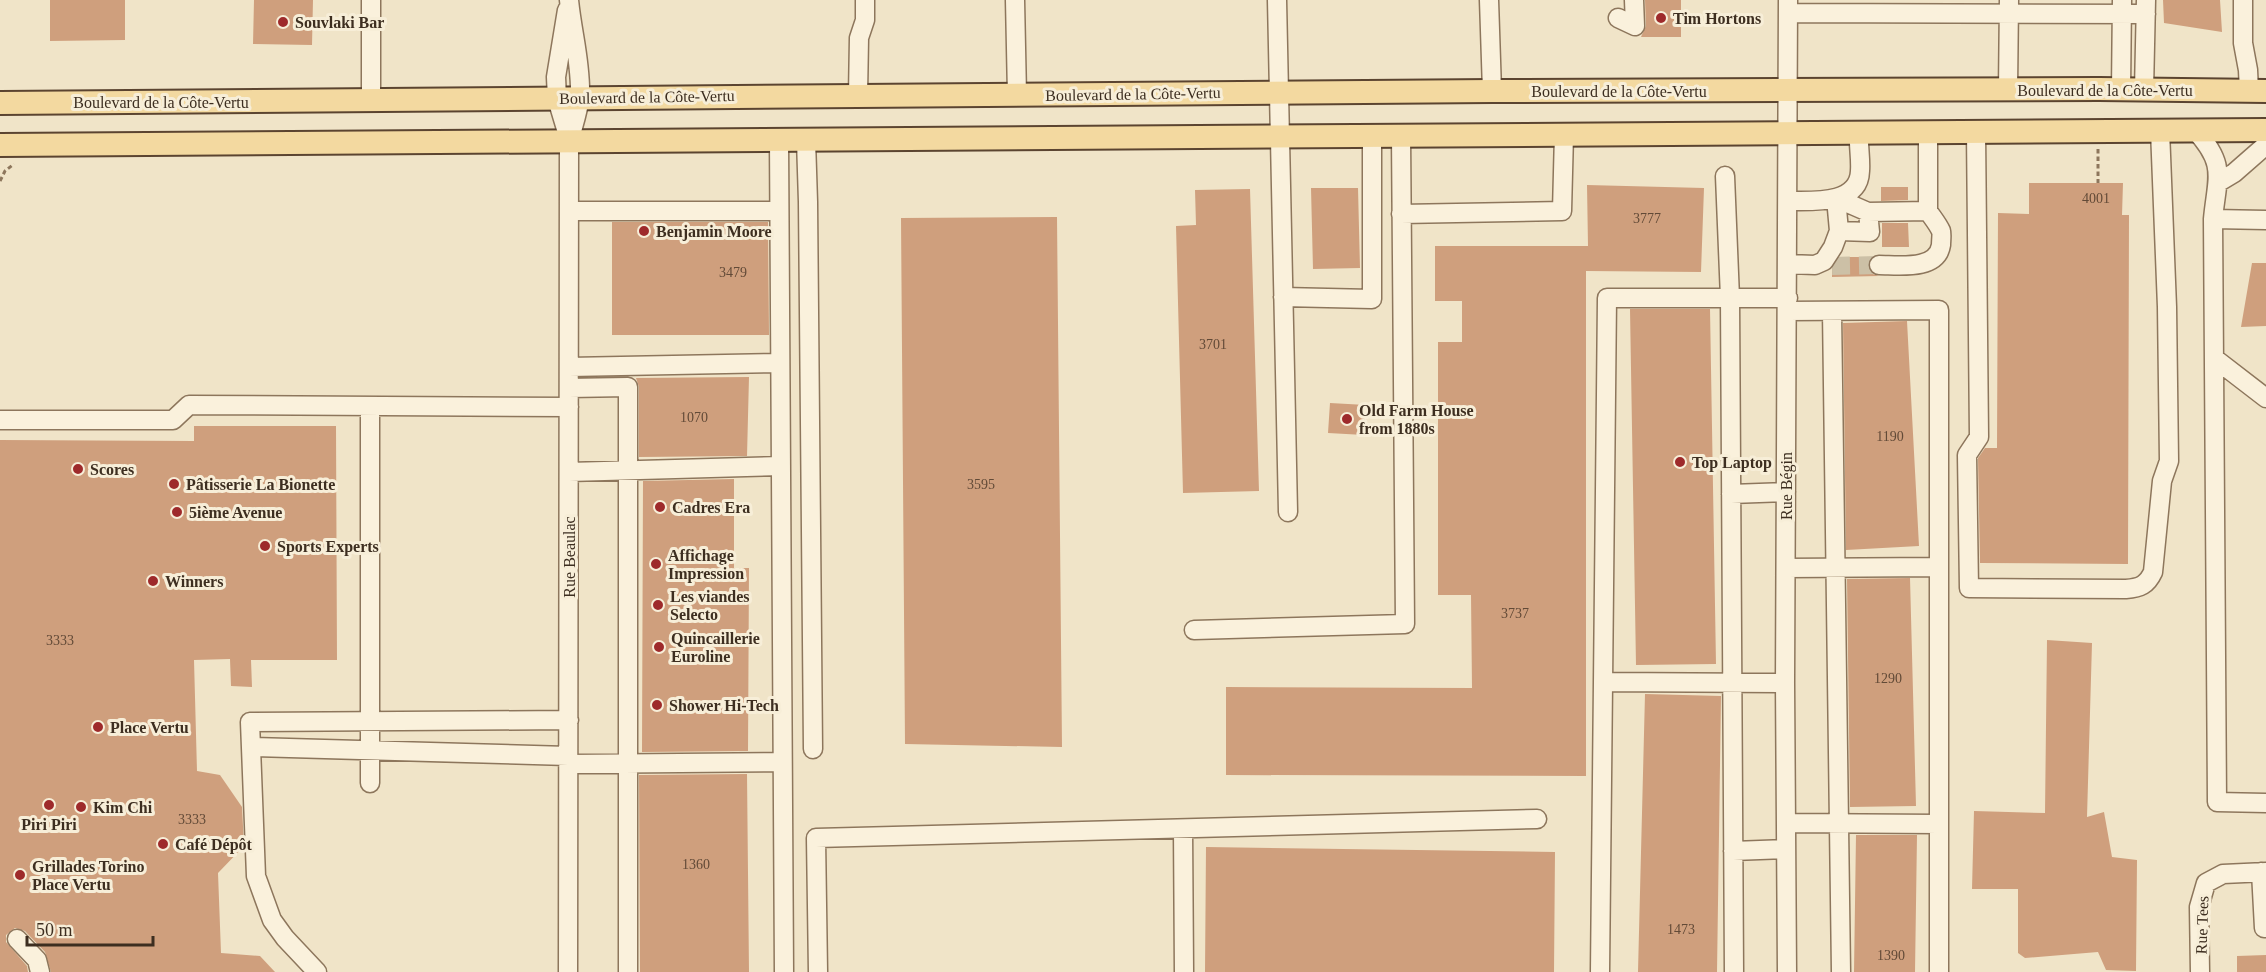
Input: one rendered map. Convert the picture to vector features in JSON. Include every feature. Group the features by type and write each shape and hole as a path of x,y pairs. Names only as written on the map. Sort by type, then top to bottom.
{"main road":[{"name":"Boulevard de la Côte-Vertu","path":"0,103 1788,90 2258,91"},
{"path":"0,145 2266,130"}],"street":[{"path":"371,0 371,100"},
{"path":"858,95 859,38 865,20 865,0"},
{"path":"1015,0 1017,95"},
{"path":"1277,0 1288,512"},
{"path":"1489,0 1492,92"},
{"path":"1618,18 1635,26 1634,0"},
{"path":"2243,0 2244,43 2248,70 2258,91"},
{"name":"Rue Beaulac","path":"568,972 569,142 580,98 577,42 569,1"},
{"name":"Rue Beaulac","path":"569,1 556,72 557,99 569,142"},
{"path":"1788,6 2146,7 2144,90"},
{"name":"Rue Bégin","path":"1787,972 1785,683 1788,6"},
{"path":"2008,90 2009,7"},
{"path":"2121,90 2122,7"},
{"path":"1976,132 1979,437 1966,455 1969,588 2126,589 2145,585 2153,572 2162,482 2169,461 2167,307 2160,130"},
{"path":"2195,130 2214,154 2219,182 2215,193 2212,219 2217,802 2266,802"},
{"path":"1788,201 1836,198 1848,192 1858,179 1860,172 1858,132"},
{"path":"1879,265 1926,262 1937,254 1940,248 1941,231 1928,211 1928,132"},
{"path":"1401,214 1562,211 1564,134"},
{"path":"1283,297 1372,299 1372,135"},
{"path":"1194,630 1405,624 1401,136"},
{"path":"779,140 783,972"},
{"path":"806,140 813,749"},
{"path":"2219,182 2234,173 2266,145"},
{"path":"1725,176 1730,298 1734,972"},
{"path":"1836,198 1868,212 1928,211"},
{"path":"1788,264 1824,265 1839,231 1836,198"},
{"path":"569,211 779,211"},
{"path":"1839,231 1870,232 1868,212"},
{"path":"2212,219 2266,220"},
{"path":"1600,972 1607,298 1730,298 1832,310 1939,310 1940,972"},
{"path":"1832,310 1841,972"},
{"path":"2214,358 2266,398"},
{"path":"569,367 780,363"},
{"path":"569,388 628,387 628,972"},
{"path":"0,420 173,420 189,405 569,407"},
{"path":"370,406 370,783"},
{"path":"569,472 781,466"},
{"path":"1731,494 1786,492"},
{"path":"1786,568 1940,567"},
{"path":"1603,682 1785,683"},
{"path":"317,972 285,938 272,920 256,876 250,722 568,720"},
{"path":"251,747 628,762 782,762"},
{"path":"818,972 816,838 1537,819"},
{"path":"1786,824 1940,824"},
{"path":"1183,829 1184,972"},
{"path":"1733,851 1786,849"},
{"path":"2264,872 2264,928 2266,928"},
{"name":"Rue Tees","path":"2200,972 2199,908 2203,888 2209,880 2223,874 2264,872"},
{"path":"18,939 37,960 40,972"}],"path":[{"path":"2098,145 2098,183"},
{"path":"0,181 14,164"}],"building":[{"path":"50,0 125,0 125,40 50,41"},
{"name":"Souvlaki Bar","path":"254,0 313,0 312,45 253,44"},
{"name":"Tim Hortons","path":"1645,0 1681,0 1681,37 1641,37 1646,26"},
{"path":"2163,0 2220,0 2222,32 2164,23"},
{"path":"2029,183 2123,183 2122,215 2129,215 2128,564 1980,563 1978,458 1985,448 1997,448 1998,213 2029,214"},
{"path":"1587,185 1704,188 1701,272 1586,271 1586,776 1226,775 1226,687 1472,688 1471,595 1438,595 1438,342 1462,342 1462,301 1435,301 1435,246 1588,246"},
{"path":"1881,187 1908,187 1908,200 1881,201"},
{"path":"1311,188 1358,188 1360,268 1313,269"},
{"path":"1250,189 1259,491 1183,493 1176,226 1196,225 1195,190"},
{"path":"1057,217 1062,747 905,744 901,218"},
{"path":"612,222 768,222 769,335 612,335"},
{"path":"1882,223 1908,223 1909,247 1882,247"},
{"path":"1840,257 1872,257 1868,264 1869,270 1879,276 1832,277 1832,268"},
{"path":"2252,263 2266,263 2266,326 2241,327"},
{"path":"1630,309 1710,309 1716,664 1636,665"},
{"path":"1907,321 1919,546 1846,550 1843,323"},
{"path":"749,377 747,456 639,457 639,387 636,378"},
{"name":"Old Farm House from 1880s","path":"1330,403 1366,405 1364,435 1328,433"},
{"name":"Place Vertu","path":"194,426 336,426 337,660 251,660 252,687 231,686 230,659 194,660 197,771 220,775 242,807 244,846 218,873 221,953 260,956 275,972 51,972 45,952 25,931 15,928 6,935 6,942 27,966 28,972 0,972 0,440 194,441"},
{"path":"734,479 734,568 749,568 748,751 642,752 643,481"},
{"path":"1910,578 1916,806 1850,807 1847,579"},
{"path":"2047,640 2092,643 2087,817 2104,812 2112,857 2137,860 2136,971 2106,970 2098,952 2025,958 2018,953 2018,889 1972,889 1974,811 2045,813"},
{"path":"1645,694 1721,696 1717,972 1638,972"},
{"path":"747,774 749,972 640,972 639,775"},
{"path":"1856,835 1917,835 1915,972 1854,972"},
{"path":"1206,847 1555,852 1554,972 1205,972"},
{"path":"2266,955 2266,972 2237,972 2237,956"}],"tunnel":[{"path":"1832,266 1879,265"}],"place":[{"name":"Tim Hortons","path":"1661,18"},
{"name":"Souvlaki Bar","path":"283,22"},
{"name":"Benjamin Moore","path":"644,231"},
{"name":"Old Farm House from 1880s","path":"1347,419"},
{"name":"Top Laptop","path":"1680,462"},
{"name":"Scores","path":"78,469"},
{"name":"Pâtisserie La Bionette","path":"174,484"},
{"name":"Cadres Era","path":"660,507"},
{"name":"5ième Avenue","path":"177,512"},
{"name":"Sports Experts","path":"265,546"},
{"name":"Affichage Impression","path":"656,564"},
{"name":"Winners","path":"153,581"},
{"name":"Les viandes Selecto","path":"658,605"},
{"name":"Quincaillerie Euroline","path":"659,647"},
{"name":"Shower Hi-Tech","path":"657,705"},
{"name":"Place Vertu","path":"98,727"},
{"name":"Piri Piri","path":"49,805"},
{"name":"Kim Chi","path":"81,807"},
{"name":"Café Dépôt","path":"163,844"},
{"name":"Grillades Torino Place Vertu","path":"20,875"}]}
